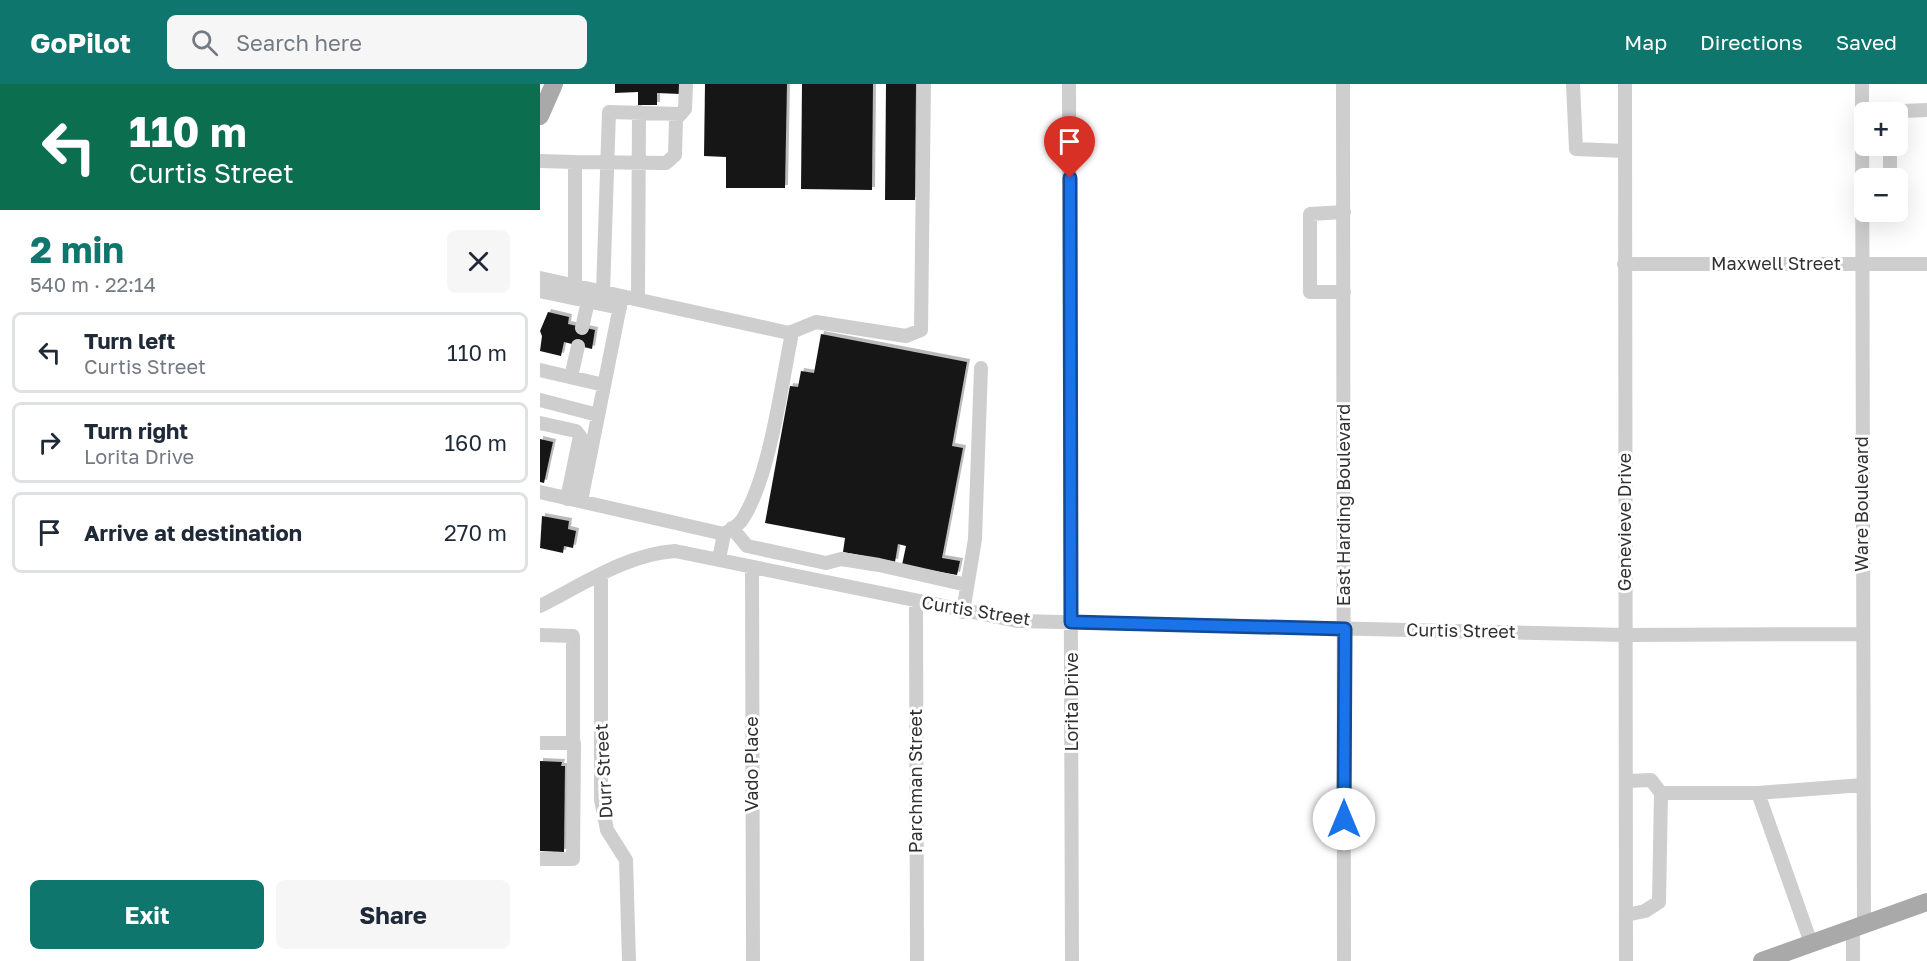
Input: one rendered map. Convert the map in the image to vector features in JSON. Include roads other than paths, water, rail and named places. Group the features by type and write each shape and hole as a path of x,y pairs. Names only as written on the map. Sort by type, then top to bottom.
{"main road":[{"path":"540,116 554,84"},
{"path":"1762,961 1790,956 1811,943 1927,902"}],"street":[{"path":"540,161 671,160 675,155 676,119 685,109 686,84"},
{"path":"540,291 588,301 621,302 639,298 789,333 816,321 906,336 921,330 924,84"},
{"name":"Lorita Drive","path":"1069,84 1072,961"},
{"name":"East Harding Boulevard","path":"1343,84 1344,961"},
{"path":"1573,84 1576,149 1624,151"},
{"name":"Genevieve Drive","path":"1624,84 1626,961"},
{"name":"Ware Boulevard","path":"1862,84 1863,102"},
{"path":"1908,111 1927,110"},
{"path":"603,292 609,112 681,114"},
{"path":"639,112 639,298"},
{"path":"575,162 575,286"},
{"path":"1344,212 1310,214 1310,292 1344,292"},
{"name":"Ware Boulevard","path":"1853,961 1858,925 1863,785 1863,222"},
{"name":"Maxwell Street","path":"1624,264 1927,264"},
{"path":"540,278 603,292 621,302"},
{"path":"582,327 588,301"},
{"path":"574,500 598,415 621,302"},
{"path":"719,559 728,531 741,522 748,508 767,450 791,339 789,333"},
{"path":"571,377 578,346"},
{"path":"963,612 975,539 981,368"},
{"path":"540,370 604,385"},
{"path":"540,400 598,415"},
{"path":"540,423 576,431 580,436 574,500"},
{"path":"540,492 728,531 747,546 826,563 841,559 879,565 968,585"},
{"name":"Curtis Street","path":"540,606 601,575 655,552 675,551 963,612 1017,621 1626,635 1862,634"},
{"name":"Vado Place","path":"752,567 753,961"},
{"name":"Durr Street","path":"601,575 601,800 607,830 626,860 629,961"},
{"name":"Parchman Street","path":"916,602 917,961"},
{"path":"540,635 573,636 573,859 540,859"},
{"path":"540,743 573,743"},
{"path":"1626,781 1651,780 1661,793 1659,902 1644,911 1626,915"},
{"path":"1661,793 1758,793 1863,785"},
{"path":"1758,793 1811,943"}]}
